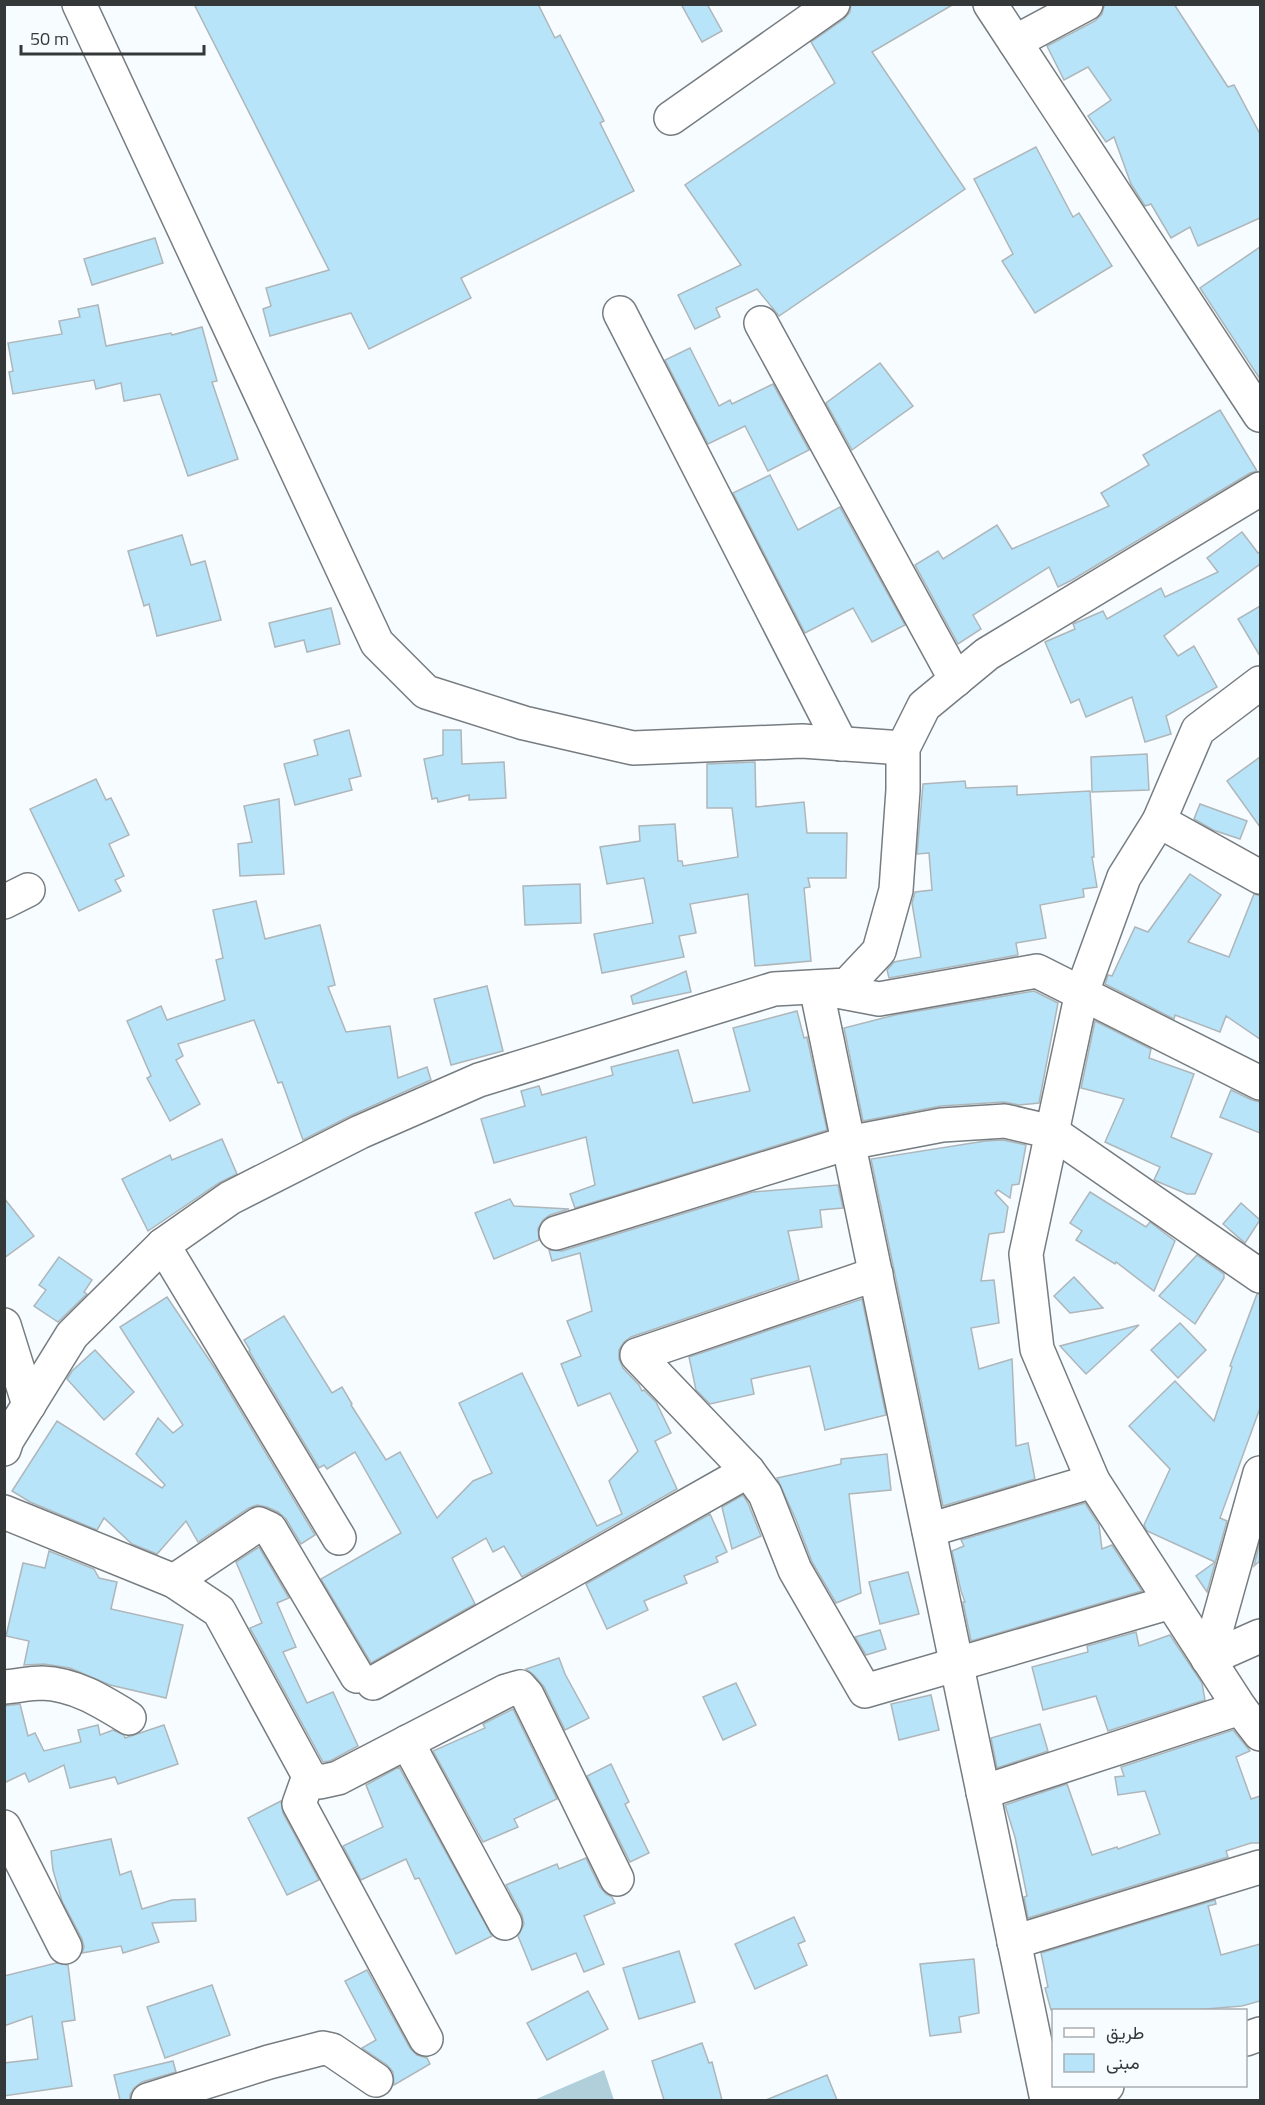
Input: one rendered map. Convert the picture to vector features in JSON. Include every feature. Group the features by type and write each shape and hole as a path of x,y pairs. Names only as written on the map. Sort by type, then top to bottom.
{"street":[{"path":"79,4 377,643 426,692 524,723 633,748 802,741 903,748"},
{"path":"671,118 833,4"},
{"path":"990,4 1260,416"},
{"path":"1014,42 1086,4"},
{"path":"620,313 841,744"},
{"path":"761,323 956,680"},
{"path":"5,1442 72,1335 163,1245 230,1198 360,1132 479,1080 774,989 847,986 879,951 896,890 903,790 903,748 924,706 987,654 1260,489"},
{"path":"1260,682 1198,730 1159,821 1124,877 1082,992 1026,1254 1037,1348 1093,1481 1240,1708 1260,1734"},
{"path":"1159,821 1260,877"},
{"path":"816,987 879,999 1037,971 1260,1083"},
{"path":"816,987 1047,2100"},
{"path":"556,1233 848,1143 942,1125 1005,1121 1052,1132 1260,1276"},
{"path":"163,1245 339,1538"},
{"path":"876,1274 637,1355 748,1472 765,1494 795,1570 865,1691 1171,1602"},
{"path":"4,1325 28,1404"},
{"path":"174,1581 259,1524 270,1529 365,1680 748,1472"},
{"path":"1208,1659 1260,1473"},
{"path":"928,1530 1093,1481"},
{"path":"4,1512 174,1581 219,1611 309,1776 320,1782 338,1778 506,1691 520,1687 527,1695 617,1879"},
{"path":"1208,1659 1260,1636"},
{"path":"4,1687 42,1683 67,1687 98,1698 129,1719"},
{"path":"983,1792 1240,1708"},
{"path":"407,1742 504,1923"},
{"path":"309,1776 299,1804 426,2039"},
{"path":"4,1827 65,1947"},
{"path":"1014,1942 1260,1867"},
{"path":"148,2100 269,2062 323,2048 332,2050 376,2080"},
{"path":"1063,2100 1101,2087"}],"shaded area":[{"path":"604,2070 614,2100 534,2100"}],"building":[{"path":"194,4 538,4 555,38 560,35 604,121 600,123 634,191 461,278 471,298 369,349 351,313 270,336 263,309 271,306 266,288 329,270"},
{"path":"681,4 707,4 722,31 702,42"},
{"path":"851,4 954,4 872,52 965,189 779,316 757,289 716,308 720,317 695,329 678,295 741,265 685,185 835,83 811,42 844,19 850,12"},
{"path":"1108,4 1174,4 1228,87 1234,85 1260,134 1260,218 1198,246 1190,227 1171,238 1151,204 1145,206 1131,184 1114,137 1106,142 1088,116 1111,100 1088,67 1064,80 1047,46 1095,21 1102,14 1104,6"},
{"path":"1036,147 1073,217 1079,213 1112,266 1035,313 1002,261 1013,254 974,179"},
{"path":"155,238 163,263 92,285 84,259"},
{"path":"1260,247 1260,379 1200,288"},
{"path":"98,305 106,346 171,333 172,335 202,327 217,381 212,382 238,459 188,476 160,394 124,401 121,383 96,389 94,380 13,394 9,372 13,371 8,343 62,334 59,321 80,317 78,309"},
{"path":"690,348 719,406 730,400 732,404 773,384 809,450 768,471 745,426 708,444 665,360"},
{"path":"880,363 913,406 852,450 826,403"},
{"path":"1220,410 1257,471 1058,587 1049,567 973,615 981,629 958,644 915,565 938,551 943,559 997,525 1012,549 1109,506 1101,493 1149,465 1143,455"},
{"path":"770,475 798,530 840,507 905,625 872,642 853,608 805,633 733,493"},
{"path":"1242,532 1258,553 1260,552 1260,564 1164,636 1178,656 1194,646 1217,687 1166,716 1171,734 1145,742 1132,697 1086,717 1079,699 1071,703 1045,642 1075,629 1073,624 1103,611 1107,619 1161,588 1165,597 1218,572 1207,558"},
{"path":"182,535 191,565 205,561 221,620 157,636 149,604 144,606 128,551"},
{"path":"1260,606 1260,656 1238,619"},
{"path":"331,608 340,644 307,652 304,640 275,647 269,623"},
{"path":"349,730 361,776 349,779 352,790 295,805 284,764 318,755 314,740"},
{"path":"443,730 461,730 462,764 504,762 506,798 469,800 469,795 438,802 437,798 432,799 424,759 443,755"},
{"path":"1147,754 1149,790 1092,792 1091,757"},
{"path":"1260,757 1260,827 1227,781"},
{"path":"755,762 756,807 804,802 807,833 847,833 846,878 808,878 810,887 804,888 811,961 755,966 748,894 690,904 696,933 679,936 684,957 602,973 594,934 653,923 644,878 607,884 600,847 640,841 639,826 675,824 678,861 682,861 683,866 738,857 732,808 707,808 707,764"},
{"path":"96,779 106,800 111,798 129,835 109,844 124,876 115,880 121,891 79,911 30,809"},
{"path":"965,781 966,788 1017,786 1017,795 1090,791 1094,857 1092,857 1097,887 1083,889 1084,897 1040,905 1046,938 1016,943 1018,955 889,978 887,970 894,962 921,957 912,903 915,892 932,890 929,853 917,854 923,784"},
{"path":"279,799 284,874 240,876 238,844 252,842 244,806"},
{"path":"1200,804 1247,821 1240,839 1213,830 1194,819"},
{"path":"1190,874 1221,895 1188,942 1229,957 1254,894 1260,896 1260,1039 1226,1016 1220,1032 1175,1015 1174,1019 1105,984 1108,975 1112,976 1135,927 1148,932"},
{"path":"580,884 581,923 525,925 523,886"},
{"path":"256,901 265,939 320,925 335,985 328,987 346,1032 390,1026 398,1078 427,1067 431,1080 352,1115 303,1140 282,1082 278,1083 254,1020 178,1044 183,1056 176,1060 200,1104 170,1121 147,1078 151,1076 127,1021 161,1006 167,1020 225,1000 216,960 223,958 213,910"},
{"path":"686,971 691,992 633,1004 631,996"},
{"path":"487,986 503,1051 451,1065 434,999"},
{"path":"1034,991 1058,1003 1039,1103 1019,1105 1004,1102 941,1106 863,1121 844,1028 895,1015"},
{"path":"797,1011 804,1038 807,1037 827,1130 575,1208 570,1194 595,1185 586,1137 494,1163 481,1119 525,1106 521,1091 539,1086 542,1095 613,1075 611,1067 678,1050 693,1103 750,1091 733,1028"},
{"path":"1095,1021 1151,1049 1149,1058 1194,1074 1171,1137 1212,1154 1195,1194 1187,1194 1154,1180 1160,1167 1105,1142 1124,1099 1081,1088"},
{"path":"1231,1090 1260,1102 1260,1133 1220,1117"},
{"path":"222,1139 237,1174 219,1183 148,1231 122,1179 170,1155 172,1160"},
{"path":"1003,1140 1026,1145 1019,1184 1012,1185 1010,1198 998,1190 995,1193 1008,1207 1004,1232 989,1234 981,1281 994,1280 999,1323 971,1328 979,1369 1012,1359 1016,1446 1028,1443 1035,1479 943,1506 871,1159"},
{"path":"838,1185 843,1208 820,1210 822,1227 788,1231 799,1280 631,1337 619,1350 619,1359 623,1368 642,1391 644,1390 656,1402 671,1433 655,1441 677,1489 522,1577 504,1546 493,1552 486,1538 452,1558 475,1604 371,1663 321,1579 401,1533 355,1452 327,1469 324,1465 319,1468 244,1340 284,1316 332,1393 342,1387 386,1460 400,1452 437,1518 473,1481 492,1473 459,1403 522,1373 597,1526 622,1514 609,1481 638,1451 610,1393 578,1406 561,1364 581,1356 567,1321 592,1311 580,1253 552,1261 549,1250 562,1251 753,1192"},
{"path":"1090,1192 1146,1227 1150,1222 1175,1241 1154,1291 1116,1262 1115,1264 1076,1240 1082,1231 1070,1223"},
{"path":"4,1198 34,1236 4,1258"},
{"path":"510,1199 514,1206 569,1209 550,1215 543,1220 538,1229 539,1240 494,1259 475,1213"},
{"path":"1241,1203 1260,1220 1245,1243 1223,1224"},
{"path":"1197,1255 1224,1274 1224,1278 1195,1324 1159,1296"},
{"path":"59,1257 92,1280 84,1292 87,1294 58,1322 34,1306 46,1290 39,1285"},
{"path":"1074,1277 1103,1308 1070,1313 1054,1296"},
{"path":"1257,1294 1260,1294 1260,1408 1220,1518 1227,1521 1207,1592 1196,1576 1215,1562 1147,1531 1144,1525 1170,1469 1129,1426 1175,1381 1214,1421 1232,1367 1230,1366"},
{"path":"167,1297 216,1370 315,1535 301,1544 286,1519 278,1512 257,1505 198,1542 186,1521 157,1554 132,1544 104,1518 97,1530 30,1502 12,1491 57,1421 162,1488 165,1485 136,1454 158,1418 173,1433 183,1425 120,1327"},
{"path":"862,1299 886,1415 825,1430 810,1366 751,1379 754,1394 710,1404 696,1390 689,1357"},
{"path":"1180,1323 1206,1350 1178,1378 1151,1350"},
{"path":"1139,1325 1086,1374 1060,1346"},
{"path":"95,1350 134,1392 104,1420 67,1379 72,1371"},
{"path":"887,1454 891,1490 849,1494 861,1593 836,1603 812,1562 777,1478 841,1464 841,1459"},
{"path":"743,1495 761,1536 732,1549 722,1507"},
{"path":"1085,1503 1099,1525 1102,1549 1112,1545 1142,1591 971,1641 963,1602 965,1602 952,1551 964,1546 961,1540"},
{"path":"710,1514 727,1552 716,1557 718,1562 684,1576 687,1583 644,1601 648,1610 607,1629 586,1584"},
{"path":"1260,1541 1260,1561 1254,1566"},
{"path":"259,1547 289,1598 277,1603 296,1647 283,1652 307,1703 333,1692 358,1746 330,1761 323,1762 250,1628 262,1623 236,1562"},
{"path":"49,1551 94,1569 99,1578 117,1582 111,1609 183,1625 166,1698 110,1685 70,1668 44,1664 24,1665 29,1641 6,1636 23,1563 45,1568"},
{"path":"908,1572 919,1614 880,1624 869,1582"},
{"path":"880,1630 886,1649 866,1655 855,1637"},
{"path":"1136,1632 1139,1646 1170,1635 1202,1683 1205,1700 1108,1731 1096,1696 1043,1710 1032,1667 1088,1652 1087,1646"},
{"path":"559,1658 589,1718 565,1730 544,1687 526,1669"},
{"path":"736,1683 756,1725 723,1740 703,1697"},
{"path":"931,1695 939,1730 899,1740 891,1704"},
{"path":"20,1704 28,1736 35,1733 44,1751 81,1742 78,1730 98,1725 100,1735 113,1730 124,1735 125,1738 164,1725 178,1764 118,1784 115,1777 70,1788 64,1765 29,1782 25,1773 4,1783 4,1706"},
{"path":"513,1709 557,1799 514,1819 518,1827 483,1842 433,1751 485,1728 483,1724"},
{"path":"1040,1724 1048,1751 997,1768 991,1738"},
{"path":"1233,1730 1250,1751 1236,1757 1251,1799 1260,1796 1260,1843 1251,1843 1226,1851 1228,1857 1028,1918 1024,1897 1027,1896 1015,1837 1005,1805 1067,1784 1092,1855 1117,1847 1118,1849 1160,1834 1145,1791 1118,1795 1115,1777 1124,1776 1121,1767"},
{"path":"611,1764 629,1802 625,1804 649,1853 630,1862 587,1776"},
{"path":"399,1767 492,1936 456,1954 419,1878 415,1879 406,1859 361,1880 343,1846 383,1827 366,1785"},
{"path":"281,1801 283,1813 319,1880 287,1895 248,1818"},
{"path":"111,1839 120,1875 131,1871 142,1909 172,1900 195,1899 196,1921 152,1923 159,1942 123,1953 121,1946 82,1953 84,1947 82,1939 62,1901 53,1870 51,1851"},
{"path":"586,1858 600,1887 612,1897 615,1903 584,1916 604,1964 584,1972 576,1953 532,1970 518,1936 524,1924 522,1915 506,1885 557,1864 559,1869"},
{"path":"1215,1900 1216,1904 1208,1906 1221,1955 1260,1944 1260,2001 1242,2006 1206,2009 1051,2010 1045,1988 1048,1987 1041,1953"},
{"path":"794,1917 805,1941 798,1944 807,1965 755,1989 735,1944"},
{"path":"679,1951 695,2002 639,2019 623,1968"},
{"path":"974,1959 979,2013 959,2017 961,2032 930,2036 920,1964"},
{"path":"56,1963 68,1965 75,2020 62,2022 72,2086 4,2096 4,2063 38,2059 32,2016 4,2026 4,1976"},
{"path":"367,1970 410,2048 417,2055 427,2058 430,2064 394,2085 393,2072 387,2065 362,2048 376,2040 345,1981"},
{"path":"212,1985 230,2035 165,2058 147,2007"},
{"path":"588,1991 608,2029 547,2060 527,2023"},
{"path":"702,2043 709,2063 712,2062 722,2100 664,2100 652,2061"},
{"path":"173,2061 176,2072 142,2082 134,2088 130,2100 120,2100 114,2075"},
{"path":"827,2075 837,2100 766,2100"}]}
